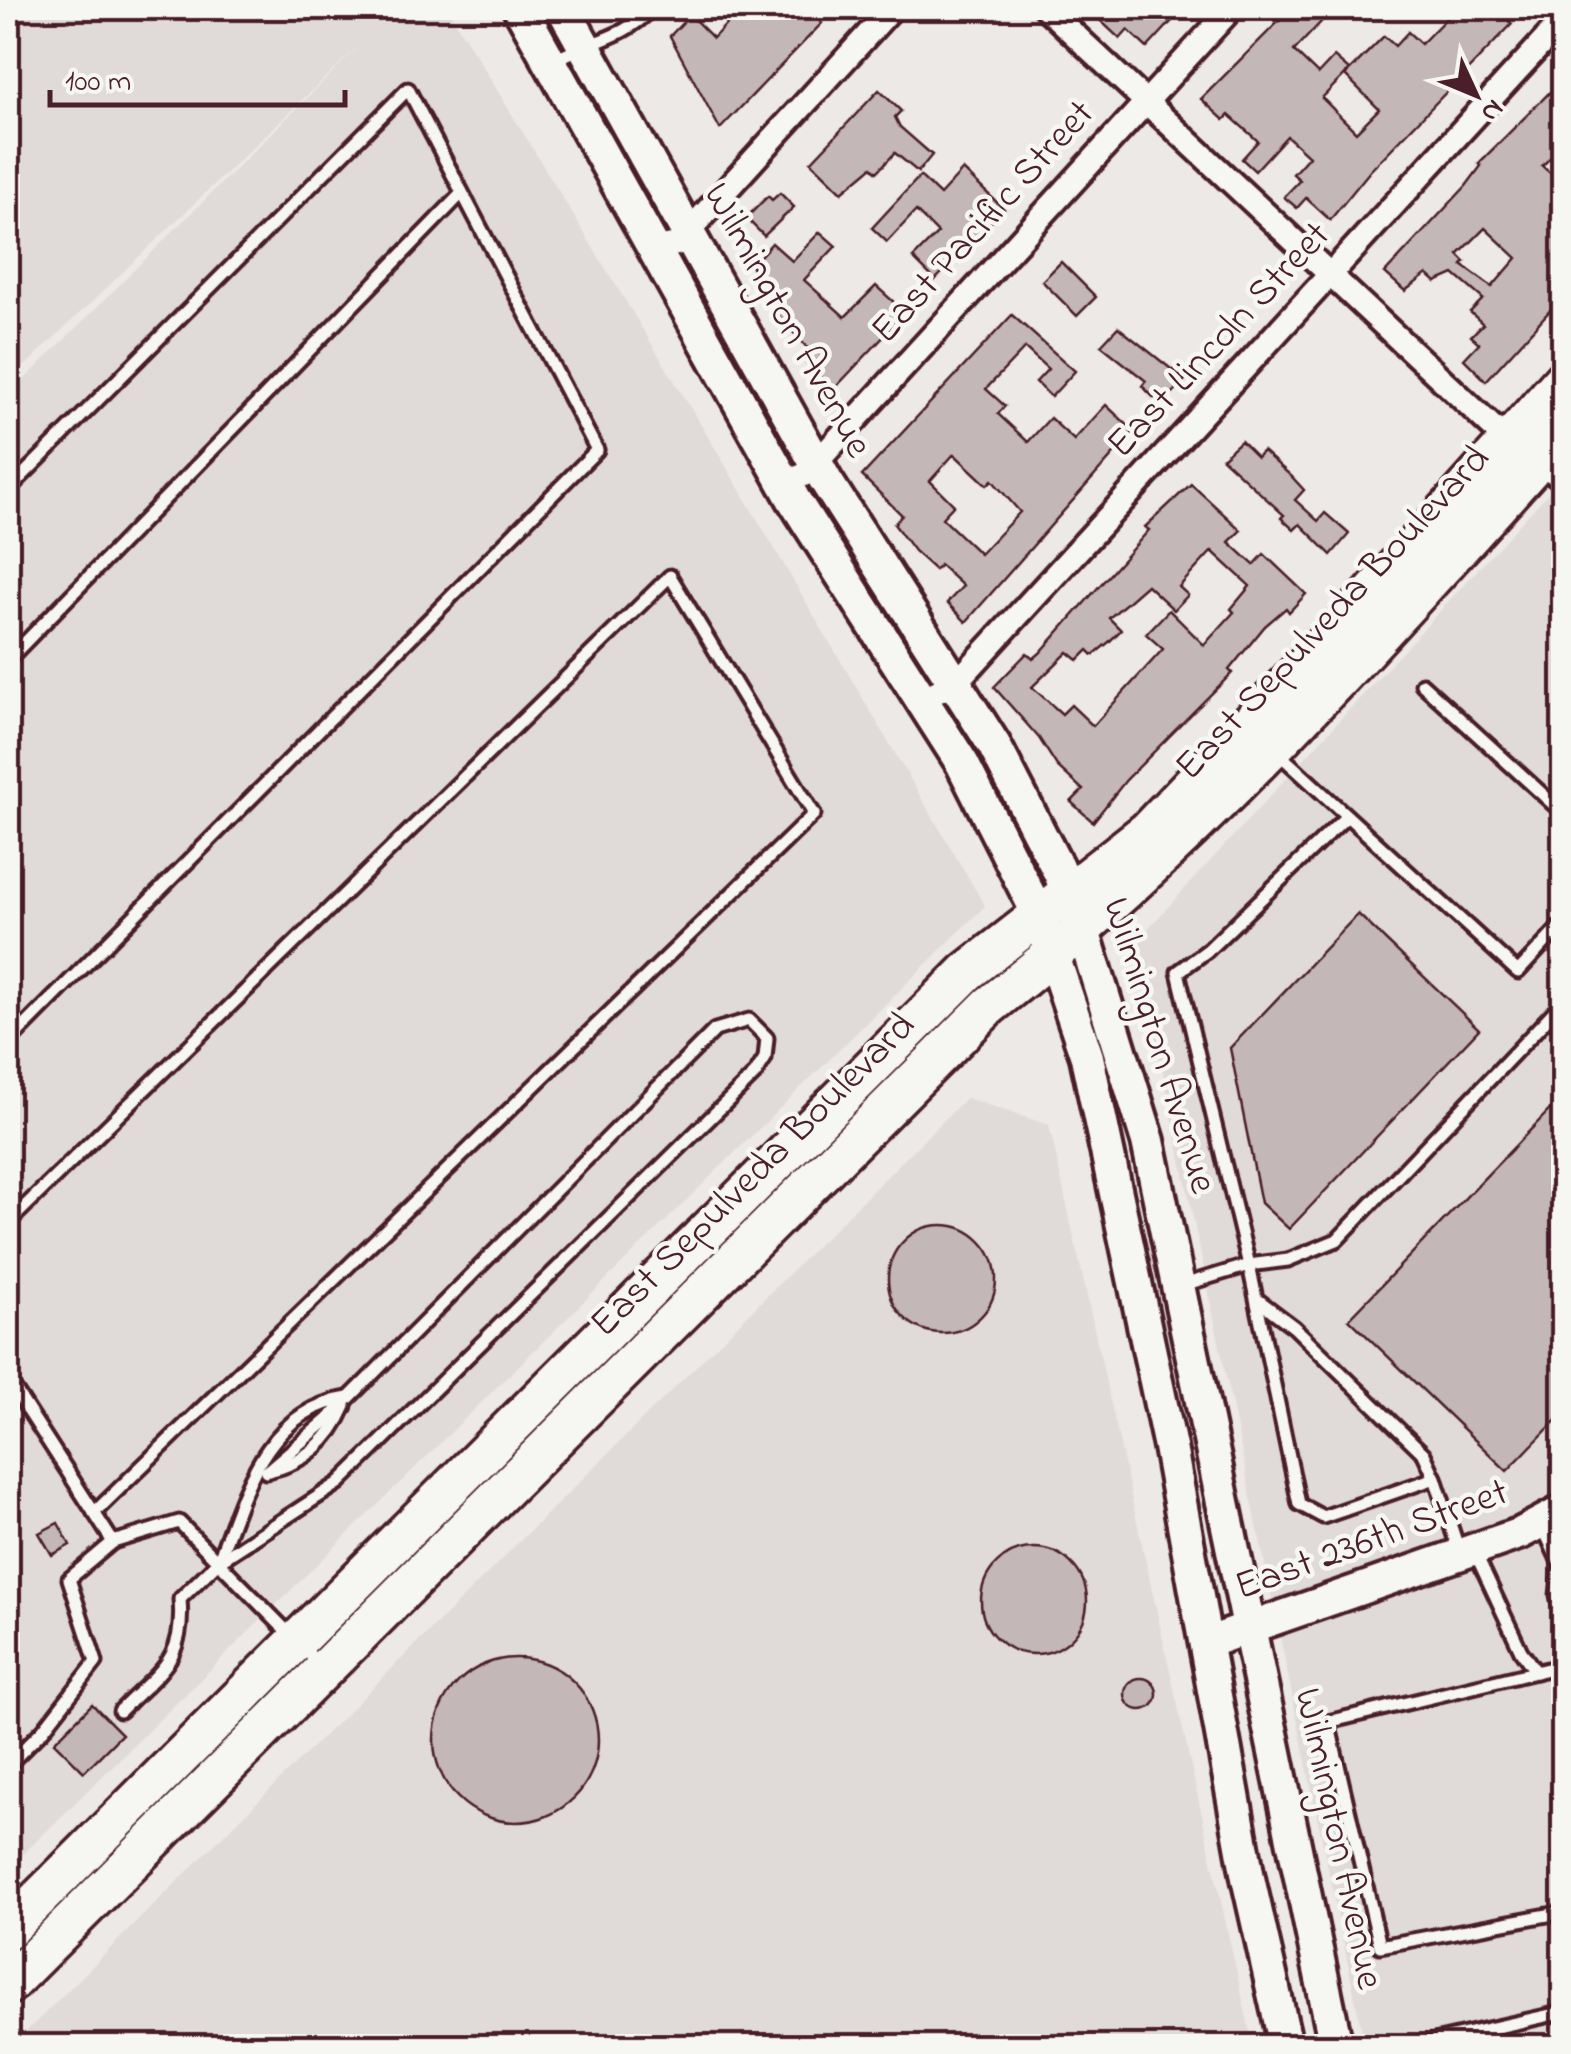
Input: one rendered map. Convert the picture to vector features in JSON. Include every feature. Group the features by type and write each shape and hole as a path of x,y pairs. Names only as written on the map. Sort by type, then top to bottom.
{"main road":[{"name":"Wilmington Avenue","path":"520,8 786,482 1054,906 1083,932 1128,1066 1180,1286 1336,2046"},
{"name":"Wilmington Avenue","path":"563,8 816,463 994,744 1054,906 1054,956 1086,1058 1170,1446 1248,1878 1286,2046"},
{"name":"East Sepulveda Boulevard","path":"1535,464 1564,379"},
{"name":"East Sepulveda Boulevard","path":"8,1928 968,972 1260,737 1564,432"},
{"name":"East Sepulveda Boulevard","path":"8,1985 989,1006 1083,932 1178,847 1260,737"}],"street":[{"path":"653,249 677,244 892,8"},
{"path":"1046,8 1330,278 1535,464"},
{"name":"East Pacific Street","path":"786,482 806,474 1232,8"},
{"name":"East Lincoln Street","path":"922,699 957,682 1564,19"},
{"name":"East 236th Street","path":"1206,1643 1467,1552 1552,1516"}],"lane":[{"path":"551,62 584,45 632,30 654,8"},
{"path":"8,490 408,89 596,450 8,1043"},
{"path":"8,660 462,193"},
{"path":"8,1223 670,576 814,814 94,1513"},
{"path":"1422,684 1564,814"},
{"path":"1260,737 1518,972 1564,922"},
{"path":"1348,816 1208,950 1178,972 1258,1300 1300,1504 1323,1518 1435,1478"},
{"path":"1180,1286 1249,1265 1288,1260 1337,1240 1564,1001"},
{"path":"120,1711 170,1660 183,1633 180,1598 218,1562 338,1483 755,1074 765,1058 768,1038 749,1020 714,1030 348,1398 334,1432 294,1466 249,1478"},
{"path":"1258,1300 1294,1327 1424,1454 1467,1552 1536,1672"},
{"path":"8,1379 114,1542"},
{"path":"218,1562 249,1478 272,1437 320,1402 348,1398"},
{"path":"1552,1516 1562,1572 1557,1595 1564,1623"},
{"path":"8,1766 96,1662 68,1579 114,1542 178,1522 323,1668"},
{"path":"1564,1648 1562,1666 1328,1722 1380,1946 1564,1912"},
{"path":"1412,2046 1564,2012"}],"shaded area":[{"path":"8,8 447,8 718,453 985,906 8,1869 8,396 366,39 8,382"},
{"path":"1563,477 1563,2046 1365,2046 1136,942"},
{"path":"966,1098 1049,1125 1253,2046 12,2046"}],"building":[{"path":"742,8 806,8 822,23 720,129 670,36 690,15 713,38"},
{"path":"1087,8 1184,8 1147,48 1128,30 1120,39"},
{"path":"1292,8 1334,8 1294,51 1318,74 1334,57 1349,70 1322,98 1356,132 1379,109 1345,75 1384,36 1395,46 1408,32 1421,44 1456,8 1521,8 1509,21 1512,24 1370,171 1330,220 1306,198 1297,208 1284,197 1300,180 1293,174 1309,156 1287,136 1255,171 1242,159 1258,141 1229,115 1224,120 1201,99"},
{"path":"1564,78 1564,144 1542,166 1564,185 1564,295 1486,381 1464,359 1479,343 1471,336 1483,324 1470,312 1483,299 1454,274 1436,282 1427,274 1405,291 1385,273 1466,186 1481,166 1479,163","holes":["1485,228 1517,258 1492,287 1462,265 1465,262 1458,255"]},
{"path":"879,90 901,111 895,117 900,127 932,155 918,172 895,153 877,172 872,167 842,192 811,162"},
{"path":"963,170 1004,209 935,280 913,258 938,233 916,211 887,242 872,228 920,176 940,195"},
{"path":"780,193 794,207 764,236 746,218 768,196 772,200"},
{"path":"820,232 836,246 804,280 845,317 876,286 906,313 834,389 803,360 811,352 772,309 770,298 776,291 751,266 772,243 792,261"},
{"path":"1061,262 1096,297 1077,316 1042,281"},
{"path":"1012,315 1075,371 1051,397 1036,382 1048,369 1025,348 986,389 1005,406 998,414 1028,442 1050,418 1074,440 1106,405 1134,431 966,622 947,603 963,586 940,565 935,570 914,551 894,524 902,515 862,476","holes":["954,454 987,485 992,480 1020,512 980,554 942,518 954,505 930,481"]},
{"path":"1118,327 1185,380 1171,395 1165,398 1159,392 1154,398 1142,386 1146,381 1101,345"},
{"path":"1241,441 1257,457 1263,451 1291,476 1304,490 1295,500 1318,521 1325,513 1349,534 1331,555 1300,524 1294,530 1281,518 1284,515 1222,458"},
{"path":"1191,484 1241,530 1229,542 1254,565 1264,554 1306,594 1289,612 1286,608 1265,626 1229,670 1232,673 1126,780 1093,822 1071,802 1083,790 1057,766 1039,738 994,687 1027,653 1033,659 1040,653 1149,530 1145,527","holes":["1212,551 1250,586 1231,609 1234,612 1204,645 1169,610 1146,634 1163,649 1093,726 1071,705 1062,714 1032,687 1068,652 1078,660 1088,650 1093,655 1109,642 1121,630 1109,618 1147,585 1174,610 1188,595 1179,587"]},
{"path":"1358,914 1479,1029 1289,1229 1261,1203 1230,1048"},
{"path":"1564,1095 1564,1412 1507,1471 1349,1319"},
{"path":"942,1225 963,1229 980,1241 992,1258 996,1279 992,1300 980,1317 963,1329 942,1333 921,1329 904,1317 892,1300 888,1279 892,1258 904,1241 921,1229"},
{"path":"58,1523 70,1545 52,1555 39,1533"},
{"path":"1034,1548 1054,1552 1071,1564 1083,1581 1087,1601 1083,1621 1071,1638 1054,1650 1034,1654 1014,1650 997,1638 985,1621 981,1601 985,1581 997,1564 1014,1552"},
{"path":"516,1658 547,1665 574,1682 591,1709 598,1740 591,1771 574,1798 547,1815 516,1822 485,1815 458,1798 441,1771 434,1740 441,1709 458,1682 485,1665"},
{"path":"1141,1678 1152,1683 1157,1694 1152,1705 1141,1710 1130,1705 1125,1694 1130,1683"},
{"path":"92,1704 122,1734 84,1772 54,1742"}]}
